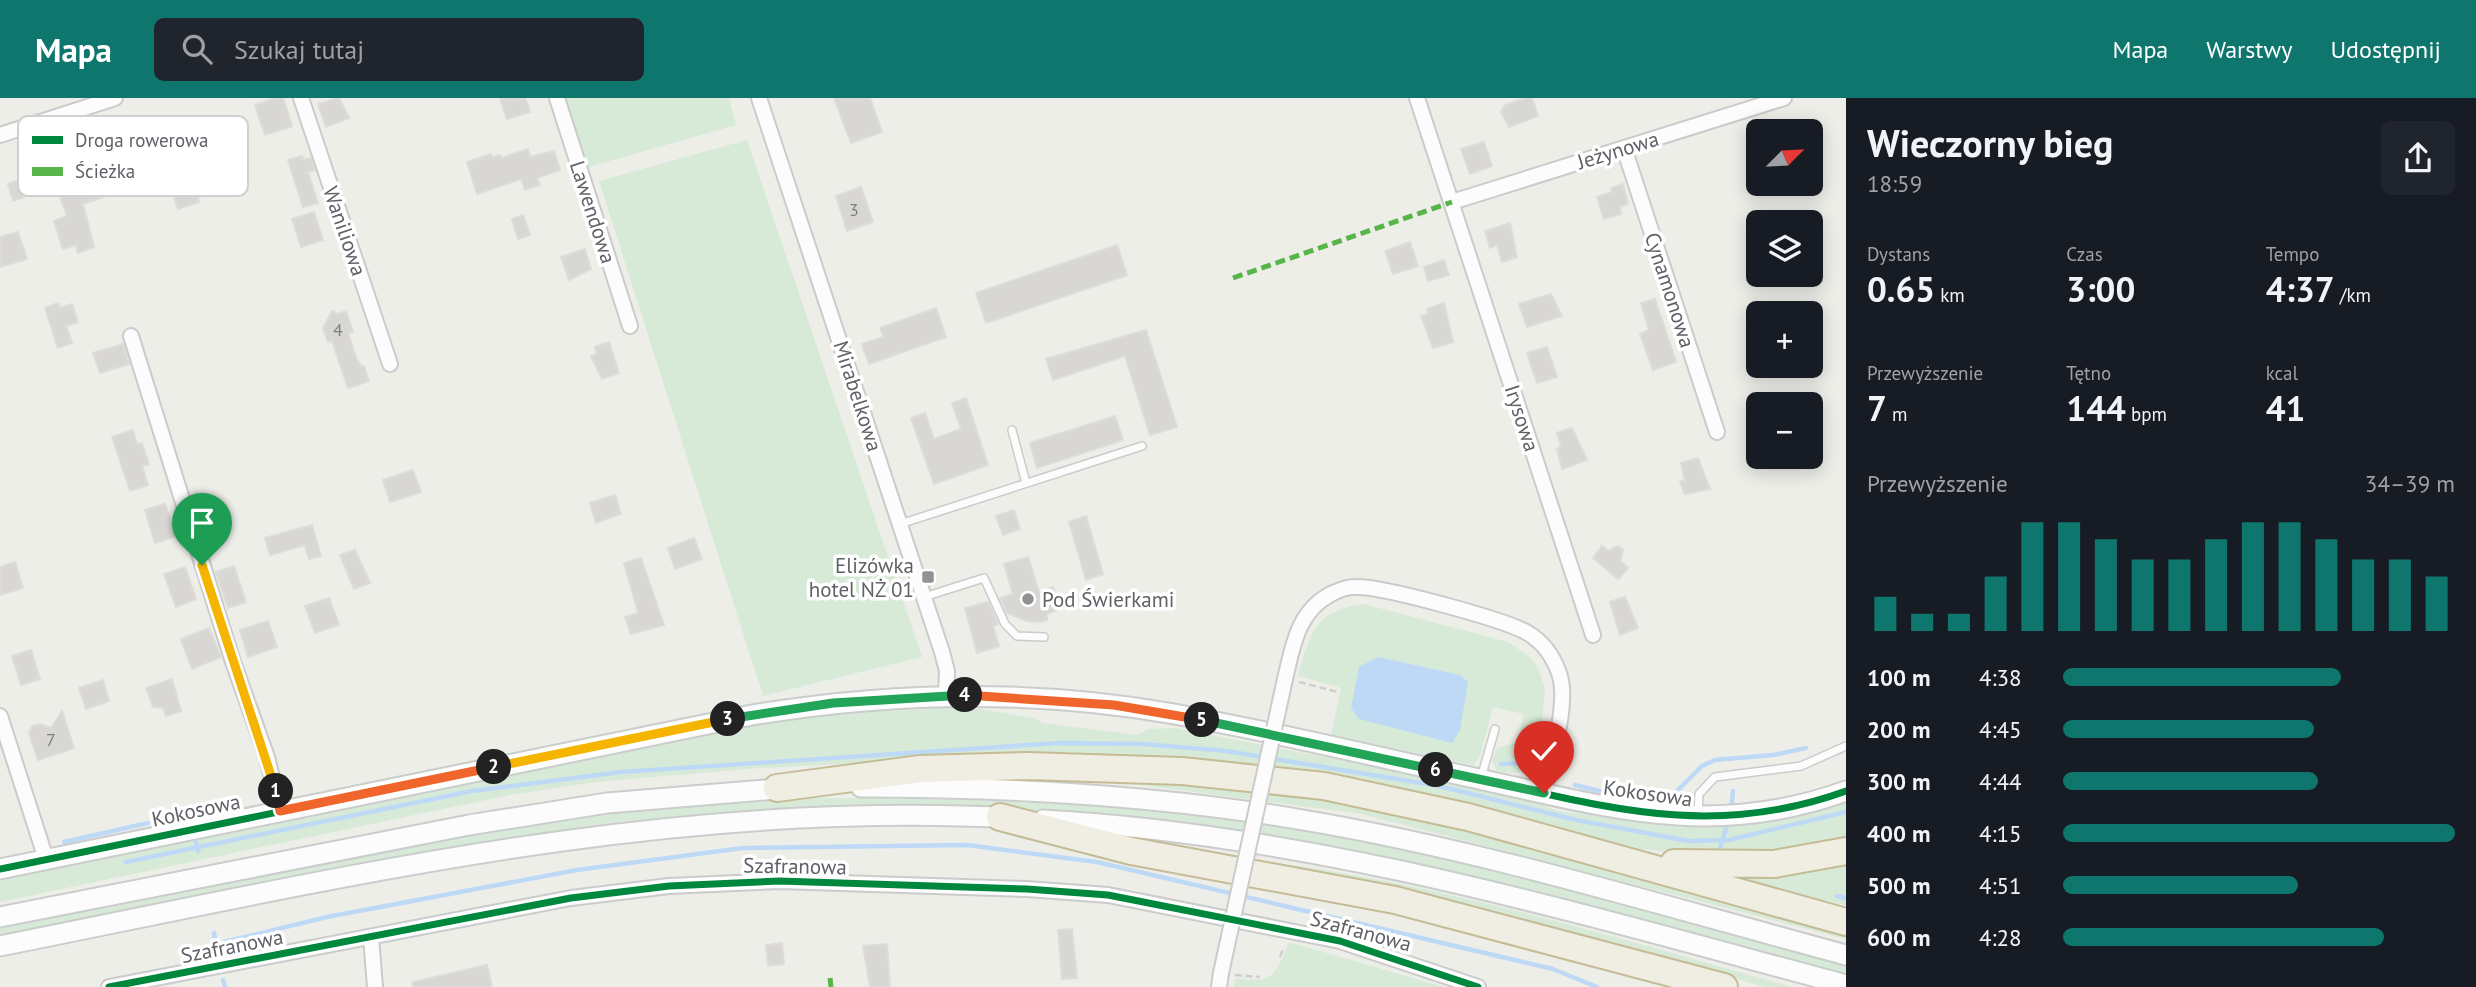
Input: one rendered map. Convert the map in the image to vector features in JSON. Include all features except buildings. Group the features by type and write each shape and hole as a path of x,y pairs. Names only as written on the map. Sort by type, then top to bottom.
{"highway":[{"path":"777,788 920,769 1066,766 1182,771 1324,786 1393,800 1846,922"},
{"path":"1000,817 1131,851 1395,900 1601,952 1724,987"},
{"path":"1614,858 1691,866 1751,865 1787,863 1846,851"},
{"path":"1601,952 1675,987"}],"main road":[{"name":"Kokosowa","path":"0,869 752,715 845,702 946,695 1071,700 1159,712 1648,814 1698,818 1770,812 1846,791"},
{"path":"0,917 481,823 607,803 777,788 1015,790 1130,798 1277,816 1475,856 1846,955"},
{"path":"0,946 405,865 609,832 799,817 1000,817 1166,831 1271,844 1370,862 1528,899 1846,985"}],"street":[{"path":"59,116 115,98"},
{"name":"Waniliowa","path":"300,98 390,363"},
{"name":"Lawendowa","path":"557,98 630,326"},
{"name":"Mirabelkowa","path":"759,98 945,663 946,695"},
{"name":"Irysowa","path":"1417,98 1593,635"},
{"name":"Jeżynowa","path":"1452,202 1784,98"},
{"path":"0,135 18,129"},
{"name":"Cynamonowa","path":"1623,148 1717,432"},
{"path":"131,336 233,662 267,757 280,811"},
{"path":"1223,978 1289,680 1297,632 1305,616 1325,598 1350,587 1381,590 1517,628 1544,646 1561,677 1561,704 1544,793"},
{"path":"0,716 46,859"},
{"name":"Szafranowa","path":"109,987 552,902 669,886 779,881 1051,890 1138,899 1287,929 1394,957 1478,987"},
{"path":"371,937 375,987"}],"lane":[{"path":"1012,430 1026,483"},
{"path":"900,524 1142,446"},
{"path":"924,597 984,578 1005,624 1017,636 1044,638"},
{"path":"1481,780 1495,729"},
{"path":"1698,818 1699,794 1715,777 1801,766 1846,746"}],"path":[{"path":"1289,680 1338,692"},
{"path":"1280,957 1283,949"},
{"path":"1223,978 1260,977"}],"green space":[{"path":"565,98 729,98 736,125 585,168"},
{"path":"747,140 922,657 763,696 599,181"},
{"path":"1364,604 1508,642 1529,656 1539,669 1545,690 1538,758 1534,764 1520,772 1497,771 1492,761 1497,748 1518,742 1523,714 1493,707 1480,756 1473,765 1331,735 1341,688 1298,676 1311,636 1324,618 1348,607"},
{"path":"890,705 890,711 968,707 1035,718 1042,723 1138,735 1148,729 1175,728 1453,782 1520,797 1559,811 1680,827 1725,827 1765,821 1846,800 1846,839 1801,850 1695,854 1639,849 1360,778 1246,764 1065,752 747,769 596,782 510,795 0,902 0,880 84,860 757,724"},
{"path":"1114,774 1359,802 1846,929 1846,939 1361,814 1119,782"},
{"path":"785,798 942,799 1100,807 1256,823 1334,835 1411,850 1575,891 1846,966 1846,974 1630,915 1421,864 1183,823 1005,808 785,809 614,822 0,936 0,927 506,829 619,812"},
{"path":"1220,856 1363,877 1436,892 1580,927 1792,987 1765,987 1677,962"},
{"path":"1846,862 1846,905 1721,878"},
{"path":"1289,942 1444,987 1234,987 1235,978 1258,980 1271,975 1280,963"}],"water":[{"path":"1378,657 1460,675 1468,682 1460,730 1452,743 1359,719 1351,708 1359,667"}],"waterway":[{"path":"126,862 472,791 621,772 1059,743 1143,744 1226,751 1439,786 1576,820 1689,841 1729,840 1846,812"},
{"path":"1575,785 1628,798 1670,798 1702,766 1715,760 1773,755 1806,748"},
{"path":"1501,764 1525,763"},
{"path":"1731,811 1733,791"},
{"path":"1719,852 1729,819"},
{"path":"64,842 148,823"},
{"path":"196,842 198,851"},
{"path":"216,944 327,917 577,870 743,848 967,845 1097,862 1553,969 1597,987"},
{"path":"1837,896 1846,898"},
{"path":"214,933 217,950"},
{"path":"223,980 225,987"}],"marked path":[{"path":"1233,278 1452,202"},
{"path":"830,978 831,987"}],"cycle path":[{"path":"0,869 752,715 804,707 908,698 1012,697 1116,705 1285,736 1573,800 1662,814 1706,816 1751,813 1798,805 1846,791"},
{"path":"109,987 571,898 669,886 779,881 1027,889 1108,895 1340,941 1478,987"}],"place":[{"name":"Elizówka hotel NŻ 01","path":"928,577"},
{"name":"Pod Świerkami","path":"1028,599"}],"route":[{"path":"202,565 267,757 280,811 752,715 833,703 946,695 1071,700 1170,714 1544,793"}]}
